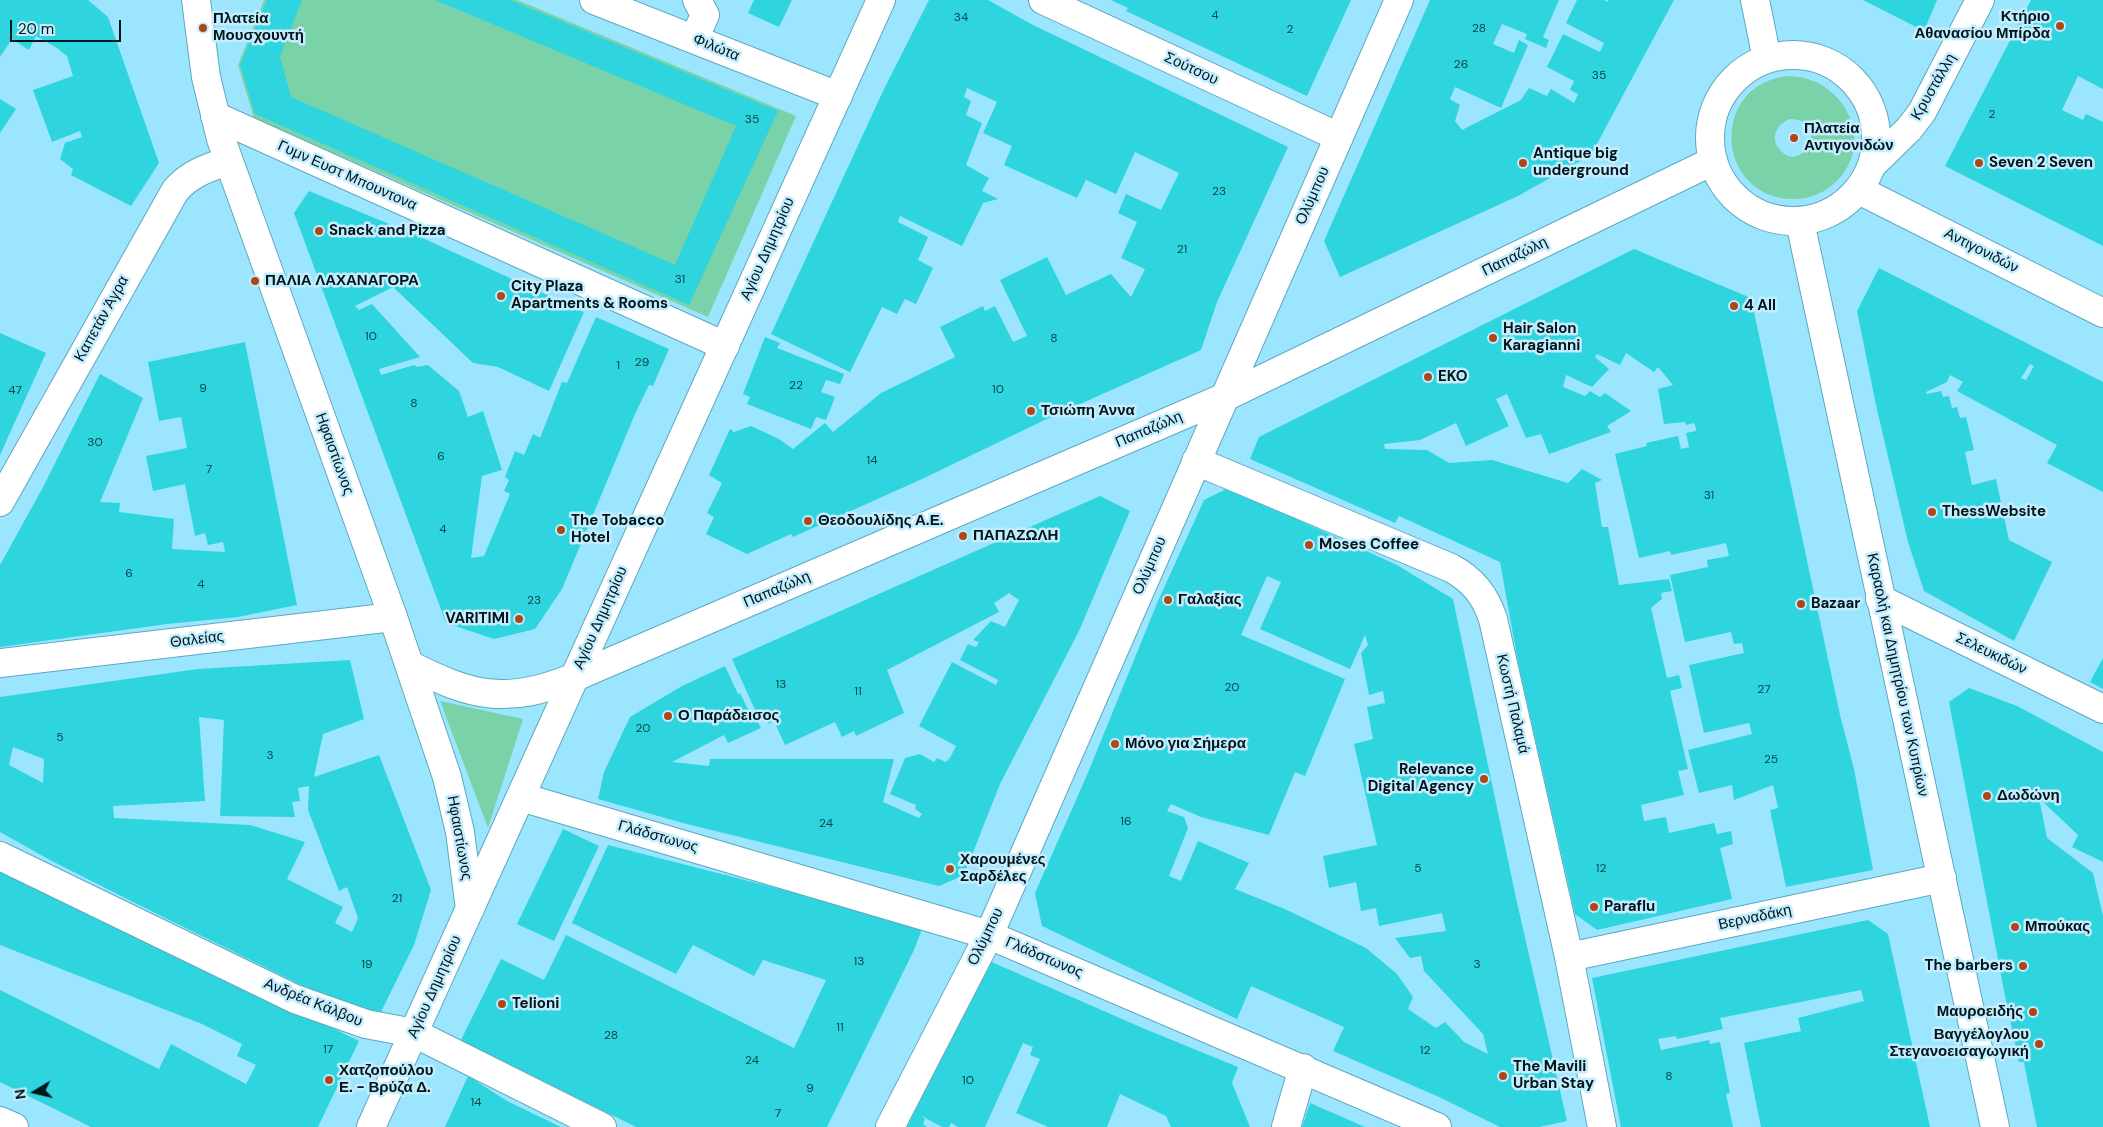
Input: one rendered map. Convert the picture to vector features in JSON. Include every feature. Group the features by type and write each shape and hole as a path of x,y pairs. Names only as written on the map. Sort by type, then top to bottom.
{"street":[{"name":"Ηφαιστίωνος","path":"196,0 205,70 215,116 228,161 393,617 453,796 460,832 470,909"},
{"name":"Φιλώτα","path":"594,0 838,96"},
{"path":"694,39 705,15 697,0"},
{"name":"Αγίου Δημητρίου","path":"372,1127 881,0"},
{"name":"Σούτσου","path":"1043,0 1339,137"},
{"name":"Ολύμπου","path":"890,1127 989,935 1399,0"},
{"path":"1754,0 1767,59"},
{"name":"Κρυστάλλη","path":"1873,164 1909,129 1922,112 1980,0"},
{"path":"1787,55 1805,55 1824,60 1847,74 1862,94 1871,112 1876,141 1873,164 1859,190 1846,204 1814,219 1800,222 1771,219 1747,208 1727,190 1716,172 1709,133 1712,119 1722,94 1730,83 1744,70 1767,59 1787,55"},
{"name":"Γυμν Ευστ Μπουντονα","path":"215,116 724,346"},
{"name":"Καπετάν Άγρα","path":"0,502 175,191 184,180 193,174 228,161"},
{"name":"Παπαζώλη","path":"410,665 466,690 496,694 530,692 549,688 1225,397 1713,161"},
{"name":"Αντιγονιδών","path":"1859,190 2103,313"},
{"name":"Καραολή και Δημητρίου των Κυπρίων","path":"1800,222 1995,1127"},
{"name":"Κωστή Παλαμά","path":"1196,461 1451,568 1462,574 1482,594 1493,619 1568,957 1602,1127"},
{"name":"Σελευκιδών","path":"1880,599 2103,709"},
{"name":"Θαλείας","path":"0,664 393,617"},
{"name":"Γλάδστωνος","path":"521,797 989,935 1437,1127"},
{"name":"Ανδρέα Κάλβου","path":"0,856 295,999 366,1024 414,1033 586,1124"},
{"name":"Βερναδάκη","path":"1568,957 1942,878"},
{"path":"1286,1127 1303,1068"},
{"path":"0,1121 14,1127"}],"green space":[{"path":"264,0 517,0 796,116 708,317 254,118 238,65"},
{"path":"1789,76 1810,80 1828,89 1842,103 1851,120 1854,138 1852,156 1843,174 1827,189 1812,196 1799,199 1768,194 1749,181 1737,162 1732,140 1734,118 1745,98 1763,83","holes":["1790,119 1802,121 1809,128 1811,136 1809,144 1804,152 1797,156 1789,156 1780,150 1777,145 1775,141 1776,132 1785,121"]},
{"path":"440,701 523,719 488,828"}],"building":[{"path":"0,0 88,0 108,17 159,163 131,206 71,175 73,169 60,159 65,143 82,137 80,131 52,142 33,90 73,76 67,56 36,36 29,50 12,39 0,57"},
{"path":"267,0 302,0 280,57 291,97 675,265 736,126 435,0 510,0 778,111 689,305 255,114 240,65"},
{"path":"754,0 792,0 779,27 748,13"},
{"path":"929,0 988,0 1033,25 1288,147 1217,302 1201,350 1051,417 922,479 793,537 791,534 747,554 706,534 714,517 707,513 722,483 709,475 730,429 734,432 751,426 779,439 793,449 825,423 833,432 881,393 955,357 940,327 983,306 985,311 995,306 1013,342 1027,336 1000,280 1047,257 1066,295 1111,274 1131,297 1145,269 1121,258 1137,222 1118,213 1126,194 1161,210 1179,173 1135,152 1116,194 1086,180 1077,198 1004,165 1012,146 983,133 997,102 967,88 964,97 971,101 966,115 982,123 966,165 989,178 982,191 998,199 983,203 962,246 900,216 898,222 928,237 918,260 933,268 916,304 905,299 897,314 882,307 850,372 771,334 884,89"},
{"path":"1111,0 1351,0 1307,96 1126,11 1128,8"},
{"path":"1430,0 1559,0 1543,37 1549,40 1546,48 1525,39 1527,34 1502,24 1493,44 1514,53 1519,40 1528,45 1501,108 1455,87 1450,99 1460,105 1455,121 1462,130 1521,100 1529,88 1547,96 1551,89 1574,103 1578,94 1570,90 1574,81 1547,67 1563,34 1600,52 1604,43 1566,23 1577,0 1604,0 1608,2 1608,0 1674,0 1591,155 1518,196 1340,277 1324,241"},
{"path":"1863,0 1937,0 1924,31"},
{"path":"2031,0 2103,0 2103,89 2078,76 2062,110 2083,120 2086,114 2103,122 2103,246 1945,166"},
{"path":"0,99 16,109 0,133"},
{"path":"309,191 416,235 584,312 549,391 498,367 473,363 393,287 355,306 359,310 372,304 420,357 379,369 381,375 414,365 417,367 428,365 459,391 468,417 483,411 502,470 482,476 471,558 484,556 510,494 504,491 509,480 505,477 515,451 524,455 533,434 540,438 562,382 567,383 596,317 669,349 653,386 649,385 635,414 562,589 535,629 494,639 446,623 294,213"},
{"path":"1634,249 1751,298 1840,715 1854,769 1873,870 1786,887 1770,810 1778,808 1773,785 1734,800 1732,785 1699,793 1688,750 1752,734 1749,723 1704,733 1689,665 1744,653 1742,643 1734,644 1731,632 1685,642 1670,575 1708,567 1707,560 1729,556 1726,543 1671,555 1670,551 1639,558 1615,454 1647,446 1646,443 1678,436 1681,449 1689,447 1686,433 1696,431 1696,428 1694,423 1686,425 1685,422 1664,424 1658,389 1673,385 1658,367 1654,372 1626,353 1620,365 1597,354 1595,357 1609,369 1592,387 1566,375 1563,387 1585,396 1590,391 1600,397 1605,393 1631,411 1607,426 1611,432 1549,454 1541,434 1526,438 1507,394 1496,399 1509,426 1466,446 1456,423 1420,440 1384,444 1385,449 1427,450 1449,463 1492,460 1568,483 1582,469 1602,480 1595,483 1602,527 1608,527 1619,585 1669,579 1672,591 1661,593 1662,599 1651,608 1667,678 1679,675 1682,688 1670,691 1688,769 1678,771 1684,795 1641,805 1644,821 1666,817 1669,833 1714,823 1717,834 1731,831 1733,844 1720,848 1732,899 1597,930 1575,914 1518,662 1500,562 1399,516 1395,523 1250,459 1259,437"},
{"path":"1879,268 2103,382 2103,492 2047,463 2057,445 1957,391 1963,382 1950,375 1947,382 1926,392 1927,394 1941,391 1943,397 1949,396 1952,408 1957,407 1960,418 1966,417 1974,450 1965,452 1972,485 1996,479 2009,540 2052,562 2014,641 1924,591 1908,542 1876,405 1857,311","holes":["2030,364 2034,366 2026,380 2021,378"]},
{"path":"0,333 46,353 0,455"},
{"path":"765,337 780,343 777,348 844,374 840,384 826,380 821,392 835,397 826,420 816,417 811,429 747,404 750,397 743,394"},
{"path":"245,342 297,605 238,617 167,624 0,647 0,565 42,489 100,374 143,398 100,502 120,503 119,512 174,519 172,549 225,552 223,542 208,545 205,533 195,536 185,484 153,491 146,456 187,448 181,417 159,421 148,362"},
{"path":"1228,488 1397,565 1453,599 1516,898 1567,1121 1539,1127 1500,1127 1439,1097 1333,1051 1344,1027 1251,986 1237,1019 1042,926 1035,893 1087,775 1158,601 1204,500","holes":["1267,576 1281,582 1260,629 1350,669 1365,635 1368,645 1361,653 1369,695 1383,691 1385,703 1367,707 1373,739 1354,744 1377,845 1323,856 1329,888 1356,882 1361,911 1376,908 1379,926 1442,913 1446,931 1395,938 1410,958 1421,956 1424,971 1483,1034 1488,1054 1464,1042 1445,1022 1436,1028 1408,1009 1413,997 1397,974 1366,948 1287,910 1235,889 1249,863 1198,841 1181,881 1169,876 1188,828 1184,817 1167,811 1171,804 1201,817 1269,835 1295,772 1305,776 1345,679 1241,635"]},
{"path":"1100,496 1130,511 1079,631 1000,784 964,875 939,886 683,823 598,799 604,772 630,717 682,686 725,666 738,694 740,693 751,716 754,714 761,728 728,743 724,735 672,762 709,766 710,759 894,759 883,802 919,818 922,814 915,809 916,805 890,794 905,758 920,754 934,762 937,758 946,762 956,746 919,726 952,662 996,685 998,680 960,660 968,644 976,647 979,642 973,640 991,621 1005,627 1019,600 1009,593 994,603 999,612 887,670 904,713 856,736 854,731 842,737 835,722 785,745 774,721 768,724 761,710 756,712 732,659"},
{"path":"2103,658 2103,689 2090,682"},
{"path":"350,660 364,719 323,734 314,777 379,755 431,890 414,945 376,1022 131,901 0,832 0,697 198,669","holes":["199,717 224,720 220,816 295,817 292,802 300,801 298,788 309,786 308,810 339,891 347,887 358,918 352,932 335,923 343,907 287,879 305,842 250,825 114,818 113,806 205,801","13,747 44,759 43,783 9,765"]},
{"path":"1969,688 2017,706 2103,752 2103,862 2072,847 2078,835 2039,798 2047,838 2093,873 2103,916 2103,1127 2037,1127 2024,1062 2019,1062 2005,996 1949,702"},
{"path":"563,829 599,846 554,941 517,924"},
{"path":"608,845 784,890 922,929 914,950 827,1127 636,1127 461,1040 501,959 544,980 566,935 794,1048 826,980 763,960 754,976 693,945 676,974 572,923"},
{"path":"0,865 359,1041 318,1127 91,1127 0,1082 0,990 159,1069 171,1044 246,1084 256,1065 237,1056 242,1044 202,1024 0,945"},
{"path":"1868,920 1888,934 1930,1127 1761,1127 1744,1043 1801,1031 1798,1018 1864,1001 1861,990 1720,1018 1723,1029 1677,1039 1676,1036 1658,1039 1661,1050 1709,1040 1710,1044 1720,1042 1730,1093 1726,1094 1733,1127 1621,1127 1592,978"},
{"path":"987,960 1145,1029 1238,1067 1232,1083 1250,1127 1171,1127 1166,1116 1120,1094 1107,1127 1048,1127 1016,1113 1040,1059 1030,1055 1033,1047 1023,1043 985,1127 958,1127 951,1123 949,1127 942,1127 920,1115 925,1119 923,1124 927,1127 907,1127 959,1024"},
{"path":"468,1076 507,1101 561,1127 445,1127"},
{"path":"1310,1103 1365,1127 1302,1127"}],"place":[{"name":"Κτήριο Αθανασίου Μπίρδα","path":"2060,26"},
{"name":"Πλατεία Μουσχουντή","path":"203,28"},
{"name":"Πλατεία Αντιγονιδών","path":"1794,138"},
{"name":"Antique big underground","path":"1523,163"},
{"name":"Seven 2 Seven","path":"1979,163"},
{"name":"Snack and Pizza","path":"319,231"},
{"name":"ΠΑΛΙΑ ΛΑΧΑΝΑΓΟΡΑ","path":"255,281"},
{"name":"City Plaza Apartments & Rooms","path":"501,296"},
{"name":"4 All","path":"1734,306"},
{"name":"Hair Salon Karagianni","path":"1493,338"},
{"name":"EKO","path":"1428,377"},
{"name":"Τσιώπη Άννα","path":"1031,411"},
{"name":"ThessWebsite","path":"1932,512"},
{"name":"Θεοδουλίδης Α.Ε.","path":"808,521"},
{"name":"The Tobacco Hotel","path":"561,530"},
{"name":"ΠΑΠΑΖΩΛΗ","path":"963,536"},
{"name":"Moses Coffee","path":"1309,545"},
{"name":"Γαλαξίας","path":"1168,600"},
{"name":"Bazaar","path":"1801,604"},
{"name":"VARITIMI","path":"519,619"},
{"name":"Ο Παράδεισος","path":"668,716"},
{"name":"Μόνο για Σήμερα","path":"1115,744"},
{"name":"Relevance Digital Agency","path":"1484,779"},
{"name":"Δωδώνη","path":"1987,796"},
{"name":"Χαρουμένες Σαρδέλες","path":"950,869"},
{"name":"Paraflu","path":"1594,907"},
{"name":"Μπούκας","path":"2015,927"},
{"name":"The barbers","path":"2023,966"},
{"name":"Telioni","path":"502,1004"},
{"name":"Μαυροειδής","path":"2033,1012"},
{"name":"Βαγγέλογλου Στεγανοεισαγωγική","path":"2039,1044"},
{"name":"The Mavili Urban Stay","path":"1503,1076"},
{"name":"Χατζοπούλου Ε. - Βρύζα Δ.","path":"329,1080"}]}
